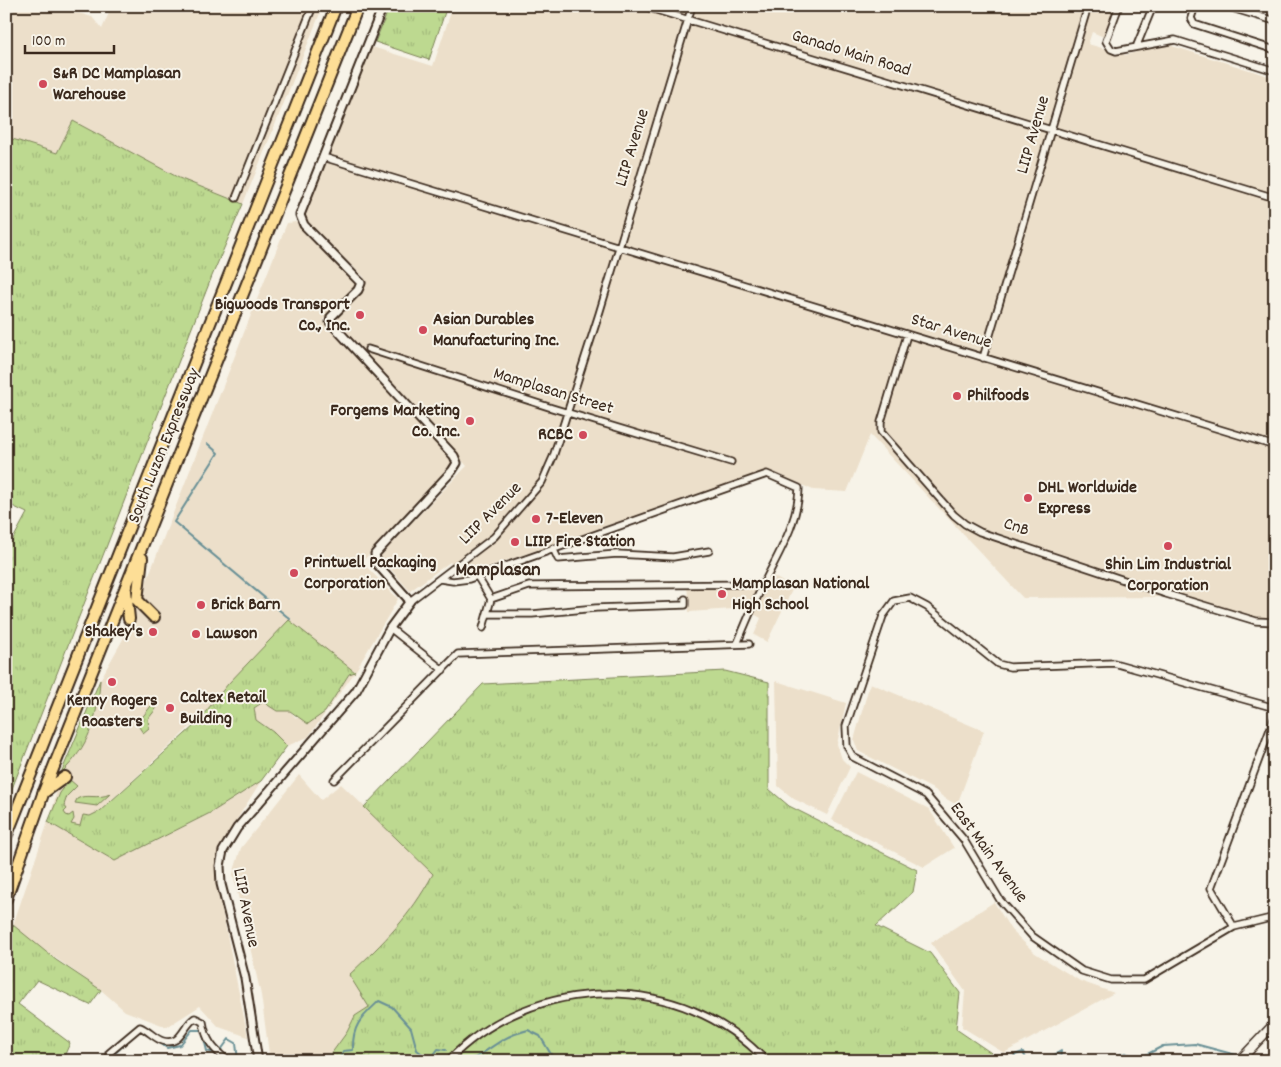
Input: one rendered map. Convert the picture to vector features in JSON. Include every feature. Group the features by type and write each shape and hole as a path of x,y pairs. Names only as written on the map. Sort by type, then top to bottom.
{"highway":[{"name":"South Luzon Expressway","path":"6,837 336,6"},
{"name":"South Luzon Expressway","path":"6,899 43,794 358,6"},
{"path":"143,542 137,600 154,617"},
{"path":"126,588 129,619"},
{"path":"43,794 65,777"}],"main road":[{"path":"1239,1061 1275,1023"}],"street":[{"path":"236,198 313,6"},
{"path":"383,6 301,208 300,218 361,283 360,288 331,317 330,322 457,460 454,469 374,556 377,564 410,601"},
{"name":"Ganado Main Road","path":"643,6 1275,198"},
{"name":"LIIP Avenue","path":"258,1061 245,978 221,884 220,866 223,851 237,828 356,691 390,628 410,601 494,537 530,499 542,482 567,413 692,6"},
{"name":"LIIP Avenue","path":"983,358 1088,6"},
{"path":"1119,6 1106,41 1110,49 1116,51 1137,45 1175,40 1275,71"},
{"path":"1137,45 1153,6"},
{"path":"1194,6 1192,22 1198,26 1275,50"},
{"path":"1225,6 1275,21"},
{"name":"Star Avenue","path":"323,157 1275,446"},
{"name":"CnB","path":"907,334 881,422 881,432 941,501 965,524 980,532 1163,593 1256,621 1275,622"},
{"name":"Mamplasan Street","path":"368,349 567,413 731,462"},
{"path":"440,579 453,581 476,576 767,474 799,488 799,497 788,535 763,584 737,644"},
{"path":"553,548 558,559 617,554 673,556 709,551"},
{"path":"476,576 491,599 483,628"},
{"path":"491,599 528,586 763,584"},
{"name":"East Main Avenue","path":"1275,708 1114,663 1010,667 998,664 927,607 910,598 894,602 883,616 846,726 847,746 853,757 926,795 964,840 1000,900 1032,936 1082,971 1111,980 1144,980 1234,927 1275,916"},
{"path":"487,614 685,605 685,599"},
{"path":"390,628 443,670"},
{"path":"334,780 458,654 749,644"},
{"path":"1234,927 1210,888 1275,716"},
{"path":"448,1061 480,1032 525,1009 566,997 608,993 642,996 690,1009 736,1034 766,1061"},
{"path":"109,1053 140,1027 162,1041 172,1042 179,1039 189,1022 196,1018 203,1022 207,1040 228,1061"}],"shaded area":[{"path":"6,6 56,6 92,17 102,29 112,6 323,6 243,204 179,178 73,121 57,153 6,137"},
{"path":"453,6 1117,6 1104,37 1092,32 1088,44 1126,55 1156,46 1169,45 1275,78 1275,629 1161,597 1023,598 870,435 847,492 813,490 769,470 462,576 450,562 410,591 379,556 467,466 332,320 365,287 364,277 306,223 303,212 369,46 433,66"},
{"path":"296,222 355,279 357,287 323,320 452,459 452,465 362,562 398,599 355,672 308,737 287,746 273,732 256,720 254,708 263,702 277,711 290,711 296,718 325,712 349,674 354,672 205,713 79,830 51,815 61,773 100,680 127,632 129,619 136,608 287,223"},
{"path":"771,575 793,588 767,642 754,635 761,618 752,613"},
{"name":"Mamplasan National High School","path":"687,585 760,585 750,605 737,602 733,609 689,612"},
{"path":"776,681 846,703 837,744 842,759 850,767 827,815 794,799 778,786"},
{"path":"870,683 984,731 957,805 935,790 858,751 854,740"},
{"path":"856,772 929,809 954,848 924,867 832,820"},
{"path":"299,775 321,800 341,784 433,873 419,899 394,933 349,975 369,1007 355,1016 347,1032 326,1061 270,1061 261,995 233,874 241,848"},
{"path":"261,781 222,843 215,867 248,1037 219,1027 200,1006 167,1027 125,1011 101,990 27,938 13,925 48,822 115,861 212,812"},
{"path":"994,902 1011,930 1035,953 1080,981 1114,993 1004,1053 962,1027 965,991 931,943"}],"green space":[{"path":"390,6 447,6 429,60 375,42"},
{"path":"73,121 179,178 243,204 212,276 6,804 6,552 27,513 6,503 6,137 57,153"},
{"path":"289,620 355,672 349,674 325,712 308,724 290,711 277,711 263,702 254,708 256,720 273,732 287,746 261,781 212,812 115,861 48,822 60,793 70,780 77,786 67,796 64,805 67,809 64,812 66,815 69,816 73,813 74,819 71,824 80,826 83,815 90,816 100,811 195,725 228,684"},
{"path":"725,671 769,682 769,789 789,806 917,870 913,892 876,926 930,953 960,993 956,1029 1003,1061 326,1061 347,1032 355,1016 369,1007 349,975 406,916 433,874 364,807 483,684"},
{"path":"100,680 97,706 90,731 79,753 61,773"},
{"path":"158,697 156,709 148,719 149,728 143,733 137,724"},
{"path":"110,794 97,806 75,803 80,797"},
{"path":"13,925 56,960 101,990 90,1005 37,980 18,1004 70,1043 62,1061 6,1061 6,945"}],"waterway":[{"path":"208,444 218,453 174,522 290,619"},
{"path":"339,1061 343,1051 353,1050 354,1034 359,1022 379,1001 392,1007 411,1028 417,1050 430,1060 438,1049 446,1050"},
{"path":"150,1036 167,1048 180,1045 192,1030 202,1030 207,1051 218,1054 229,1039 236,1043 238,1061"},
{"path":"470,1061 503,1039 528,1030 540,1036 555,1061"},
{"path":"107,1061 130,1039"},
{"path":"1107,1061 1125,1053 1140,1058 1163,1046 1195,1044 1236,1055"},
{"path":"1044,1061 1061,1051 1060,1061"},
{"path":"1011,1061 1015,1055 1023,1052 1027,1061"}],"place":[{"name":"S&R DC Mamplasan Warehouse","path":"43,84"},
{"name":"Bigwoods Transport Co., Inc.","path":"360,315"},
{"name":"Asian Durables Manufacturing Inc.","path":"423,330"},
{"name":"Philfoods","path":"957,396"},
{"name":"Forgems Marketing Co. Inc.","path":"470,421"},
{"name":"RCBC","path":"583,435"},
{"name":"DHL Worldwide Express","path":"1028,498"},
{"name":"7-Eleven","path":"536,519"},
{"name":"LIIP Fire Station","path":"515,542"},
{"name":"Shin Lim Industrial Corporation","path":"1168,546"},
{"name":"Printwell Packaging Corporation","path":"294,573"},
{"name":"Mamplasan National High School","path":"722,594"},
{"name":"Brick Barn","path":"201,605"},
{"name":"Shakey's","path":"153,632"},
{"name":"Lawson","path":"196,634"},
{"name":"Kenny Rogers Roasters","path":"112,682"},
{"name":"Caltex Retail Building","path":"170,708"}],"district":[{"name":"Mamplasan","path":"498,571"}]}
